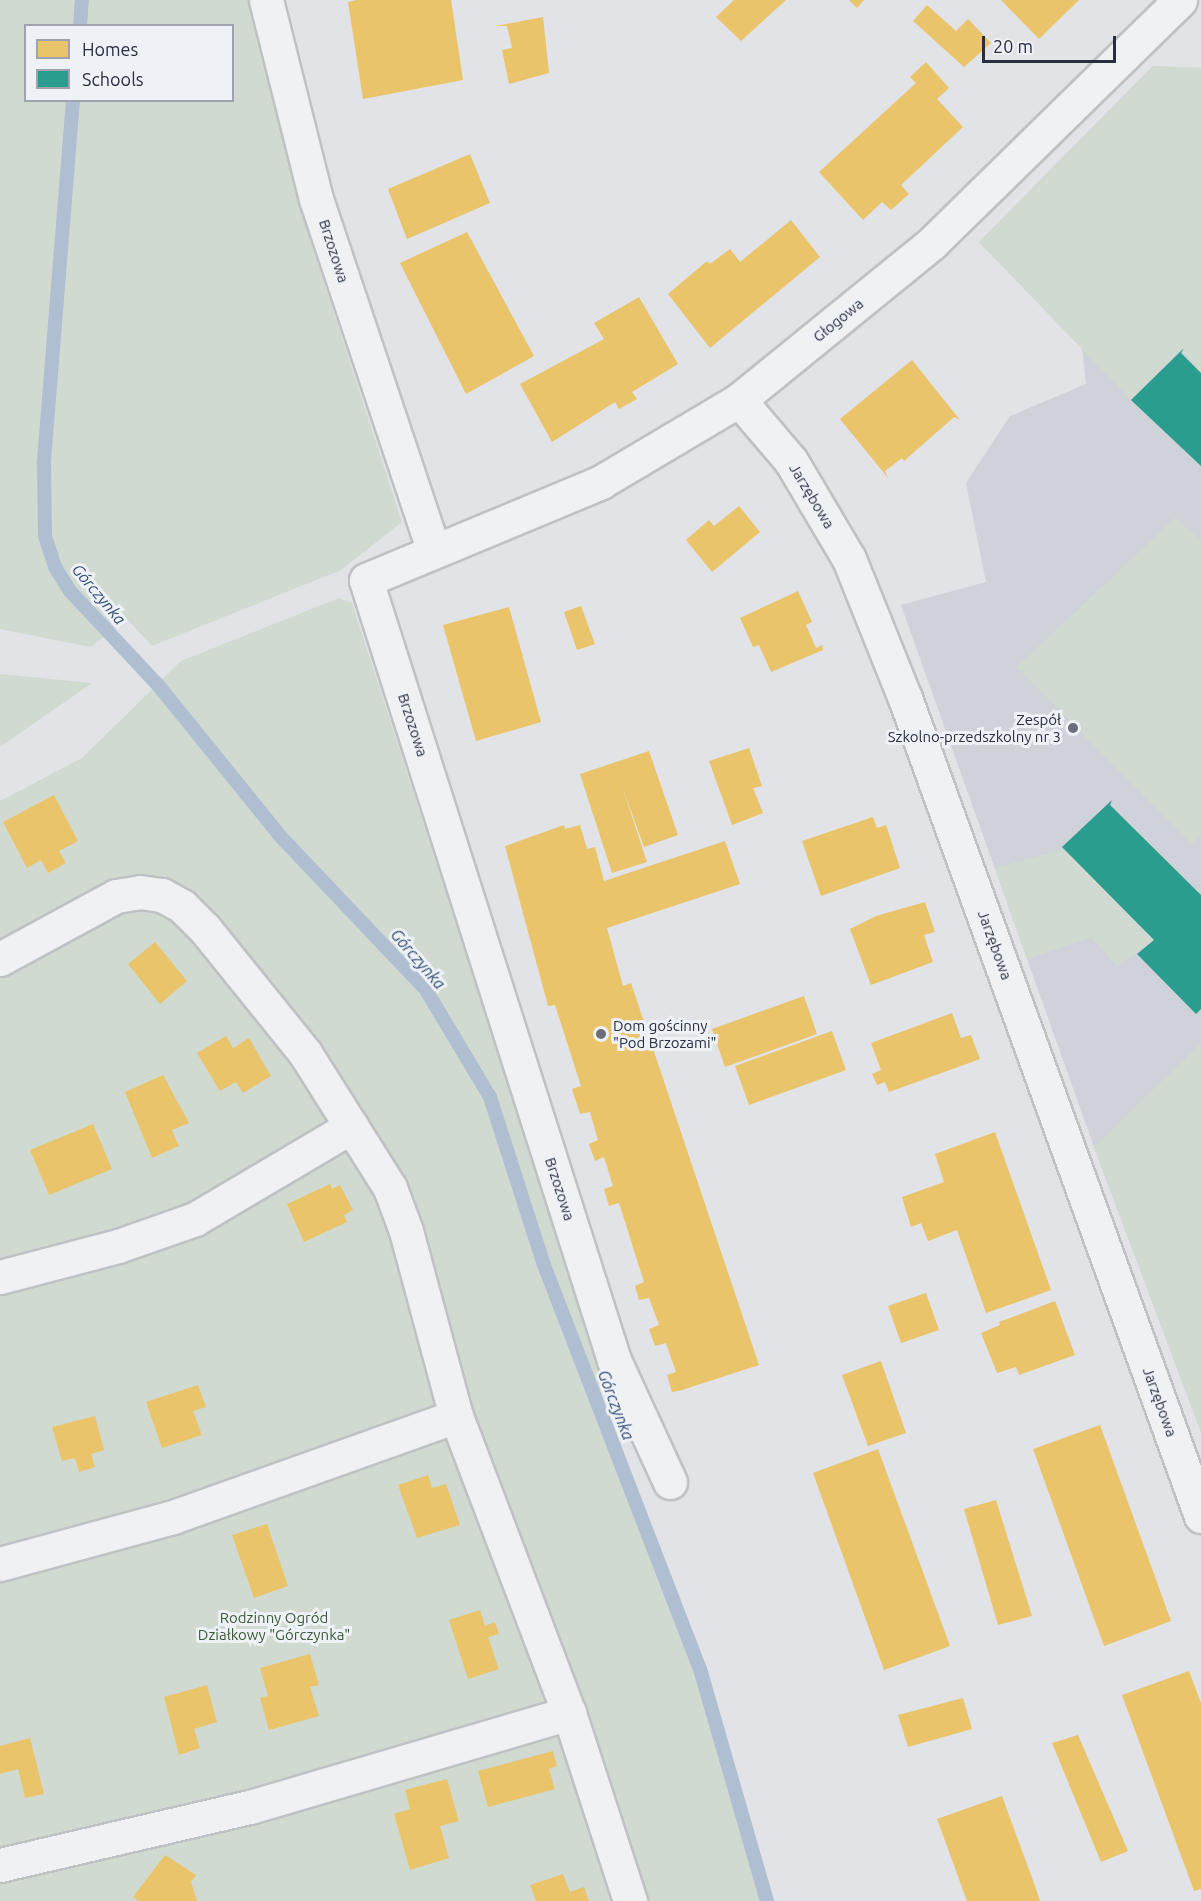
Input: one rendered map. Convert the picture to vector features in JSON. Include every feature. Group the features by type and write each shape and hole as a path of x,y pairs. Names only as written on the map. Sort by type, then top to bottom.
{"street":[{"name":"Brzozowa","path":"266,0 316,199 433,549 366,580 614,1360 670,1482"},
{"name":"Głogowa","path":"433,549 602,482 739,400 932,243 1180,0"},
{"name":"Jarzębowa","path":"739,400 791,461 849,559 905,698 1201,1516"},
{"path":"0,959 116,896 140,892 162,895 182,906 236,965 304,1053 390,1188 406,1231 456,1416 569,1713 630,1901"},
{"path":"0,1277 118,1246 195,1219 352,1126"},
{"path":"0,1564 173,1517 456,1416"},
{"path":"0,1865 250,1807 569,1713"}],"shaded area":[{"name":"Zespół Szkolno-przedszkolny nr 3","path":"1153,66 1201,68 1201,1432 1094,1147 901,605 986,582 966,483 1010,416 1086,384 1082,348 979,242"}],"green space":[{"path":"0,0 248,0 308,234 402,522 341,570 152,646 127,619 91,647 0,629"},
{"path":"1153,66 1201,68 1201,373 1181,350 1131,400 979,242"},
{"path":"1175,518 1201,540 1201,835 1191,844 1017,667"},
{"name":"Rodzinny Ogród Działkowy \"Górczynka\"","path":"339,598 352,603 596,1356 608,1432 700,1669 767,1901 0,1901 0,801 82,758 181,661"},
{"path":"0,674 92,683 0,747"},
{"path":"1064,849 1154,940 1117,966 1091,937 1027,959 995,868"},
{"path":"1200,1044 1201,1046 1201,1432 1094,1147"}],"building: Homes":[{"path":"357,0 451,0 463,80 363,99 348,2"},
{"path":"734,0 786,0 741,41 716,17"},
{"path":"849,0 864,0 857,8"},
{"path":"1001,0 1079,0 1039,39"},
{"path":"927,5 956,31 968,19 991,43 964,67 913,21"},
{"path":"543,17 549,73 509,84 502,50 512,48 507,26 496,26"},
{"path":"926,62 949,88 937,99 963,127 901,185 909,194 891,210 882,202 863,220 819,172 916,83 910,77"},
{"path":"470,154 490,203 407,239 388,189"},
{"path":"791,220 820,257 710,348 668,294 707,261 710,264 730,249 740,262"},
{"path":"467,232 534,356 466,394 400,263"},
{"path":"639,297 678,364 632,392 637,399 619,409 615,402 552,442 520,384 604,339 594,323"},
{"path":"912,360 960,420 954,417 904,461 902,458 885,471 888,478 840,419"},
{"path":"739,506 760,532 712,572 686,540 709,520 714,526"},
{"path":"798,591 812,622 806,625 816,648 822,645 823,650 771,672 759,645 753,647 740,618"},
{"path":"581,606 595,644 577,650 564,612"},
{"path":"509,607 541,722 476,741 443,625"},
{"path":"749,748 762,786 753,788 763,813 732,825 709,761"},
{"path":"649,751 678,835 644,847 622,786 647,862 612,873 580,774"},
{"path":"54,795 78,841 59,851 66,863 48,873 41,860 27,868 3,822"},
{"path":"873,817 877,828 886,825 900,868 821,896 802,841"},
{"path":"564,825 565,829 580,825 587,849 595,847 604,881 725,841 740,884 607,928 623,986 631,983 759,1365 672,1392 667,1375 676,1372 666,1343 655,1346 649,1329 659,1325 649,1298 639,1300 635,1286 644,1282 619,1203 609,1206 604,1189 613,1186 604,1157 595,1161 589,1144 598,1140 590,1112 580,1114 572,1089 581,1086 555,1005 548,1006 505,846"},
{"path":"925,902 935,932 924,935 933,962 871,985 850,929 876,916"},
{"path":"155,942 187,981 160,1004 128,964"},
{"path":"804,996 817,1034 725,1067 712,1029"},
{"path":"952,1013 961,1038 971,1035 980,1059 889,1092 885,1082 877,1085 872,1074 881,1070 871,1043"},
{"path":"832,1031 846,1070 749,1105 735,1066"},
{"path":"226,1036 233,1048 249,1038 271,1076 243,1093 236,1082 220,1091 197,1053"},
{"path":"163,1075 189,1123 172,1130 179,1146 152,1158 125,1092"},
{"path":"93,1124 112,1169 49,1195 30,1150"},
{"path":"995,1132 1051,1290 986,1313 957,1230 928,1241 921,1223 911,1227 902,1197 944,1182 935,1154"},
{"path":"330,1184 332,1189 340,1185 353,1210 344,1215 347,1222 304,1242 287,1204"},
{"path":"926,1293 939,1330 901,1343 888,1306"},
{"path":"1055,1301 1075,1355 1019,1375 1016,1367 997,1373 981,1333 1000,1325 999,1322"},
{"path":"881,1361 906,1433 868,1446 842,1375"},
{"path":"198,1385 206,1407 193,1411 202,1435 162,1448 146,1402"},
{"path":"95,1416 104,1450 91,1454 95,1467 79,1472 75,1458 62,1461 52,1427"},
{"path":"1100,1425 1171,1621 1104,1646 1033,1449"},
{"path":"878,1449 950,1646 884,1670 813,1473"},
{"path":"428,1475 432,1488 446,1484 460,1525 417,1538 398,1485"},
{"path":"996,1500 1032,1616 998,1625 964,1509"},
{"path":"267,1524 288,1586 254,1598 232,1535"},
{"path":"480,1610 485,1626 495,1622 499,1634 488,1637 499,1669 468,1679 449,1620"},
{"path":"310,1654 319,1685 310,1687 319,1716 269,1730 260,1698 268,1696 260,1668"},
{"path":"1189,1671 1201,1703 1201,1889 1194,1891 1122,1695"},
{"path":"207,1685 217,1722 194,1729 200,1748 179,1755 164,1697"},
{"path":"963,1698 972,1729 908,1747 898,1715"},
{"path":"1078,1735 1128,1851 1101,1862 1052,1743"},
{"path":"30,1738 44,1794 25,1798 18,1769 0,1774 0,1746"},
{"path":"553,1751 557,1766 549,1769 555,1789 488,1807 478,1771"},
{"path":"447,1779 459,1821 440,1826 449,1858 410,1870 394,1814 410,1809 405,1790"},
{"path":"1002,1796 1040,1901 967,1901 937,1819"},
{"path":"165,1855 196,1875 191,1882 197,1901 139,1901 133,1897"},
{"path":"563,1874 570,1892 584,1887 589,1901 536,1901 530,1885"}],"building: Schools":[{"path":"1184,348 1181,353 1201,373 1201,466 1131,400"},
{"path":"1112,800 1110,805 1201,895 1201,1009 1196,1014 1137,954 1154,940 1062,847"}],"waterway":[{"name":"Górczynka","path":"80,24 82,0"},
{"name":"Górczynka","path":"73,102 44,464 45,536 55,567 70,591 158,685 281,837 426,990 490,1097 544,1265 700,1669 767,1901"}],"place":[{"name":"Zespół Szkolno-przedszkolny nr 3","path":"1073,728"},
{"name":"Dom gościnny \"Pod Brzozami\"","path":"601,1034"}]}
